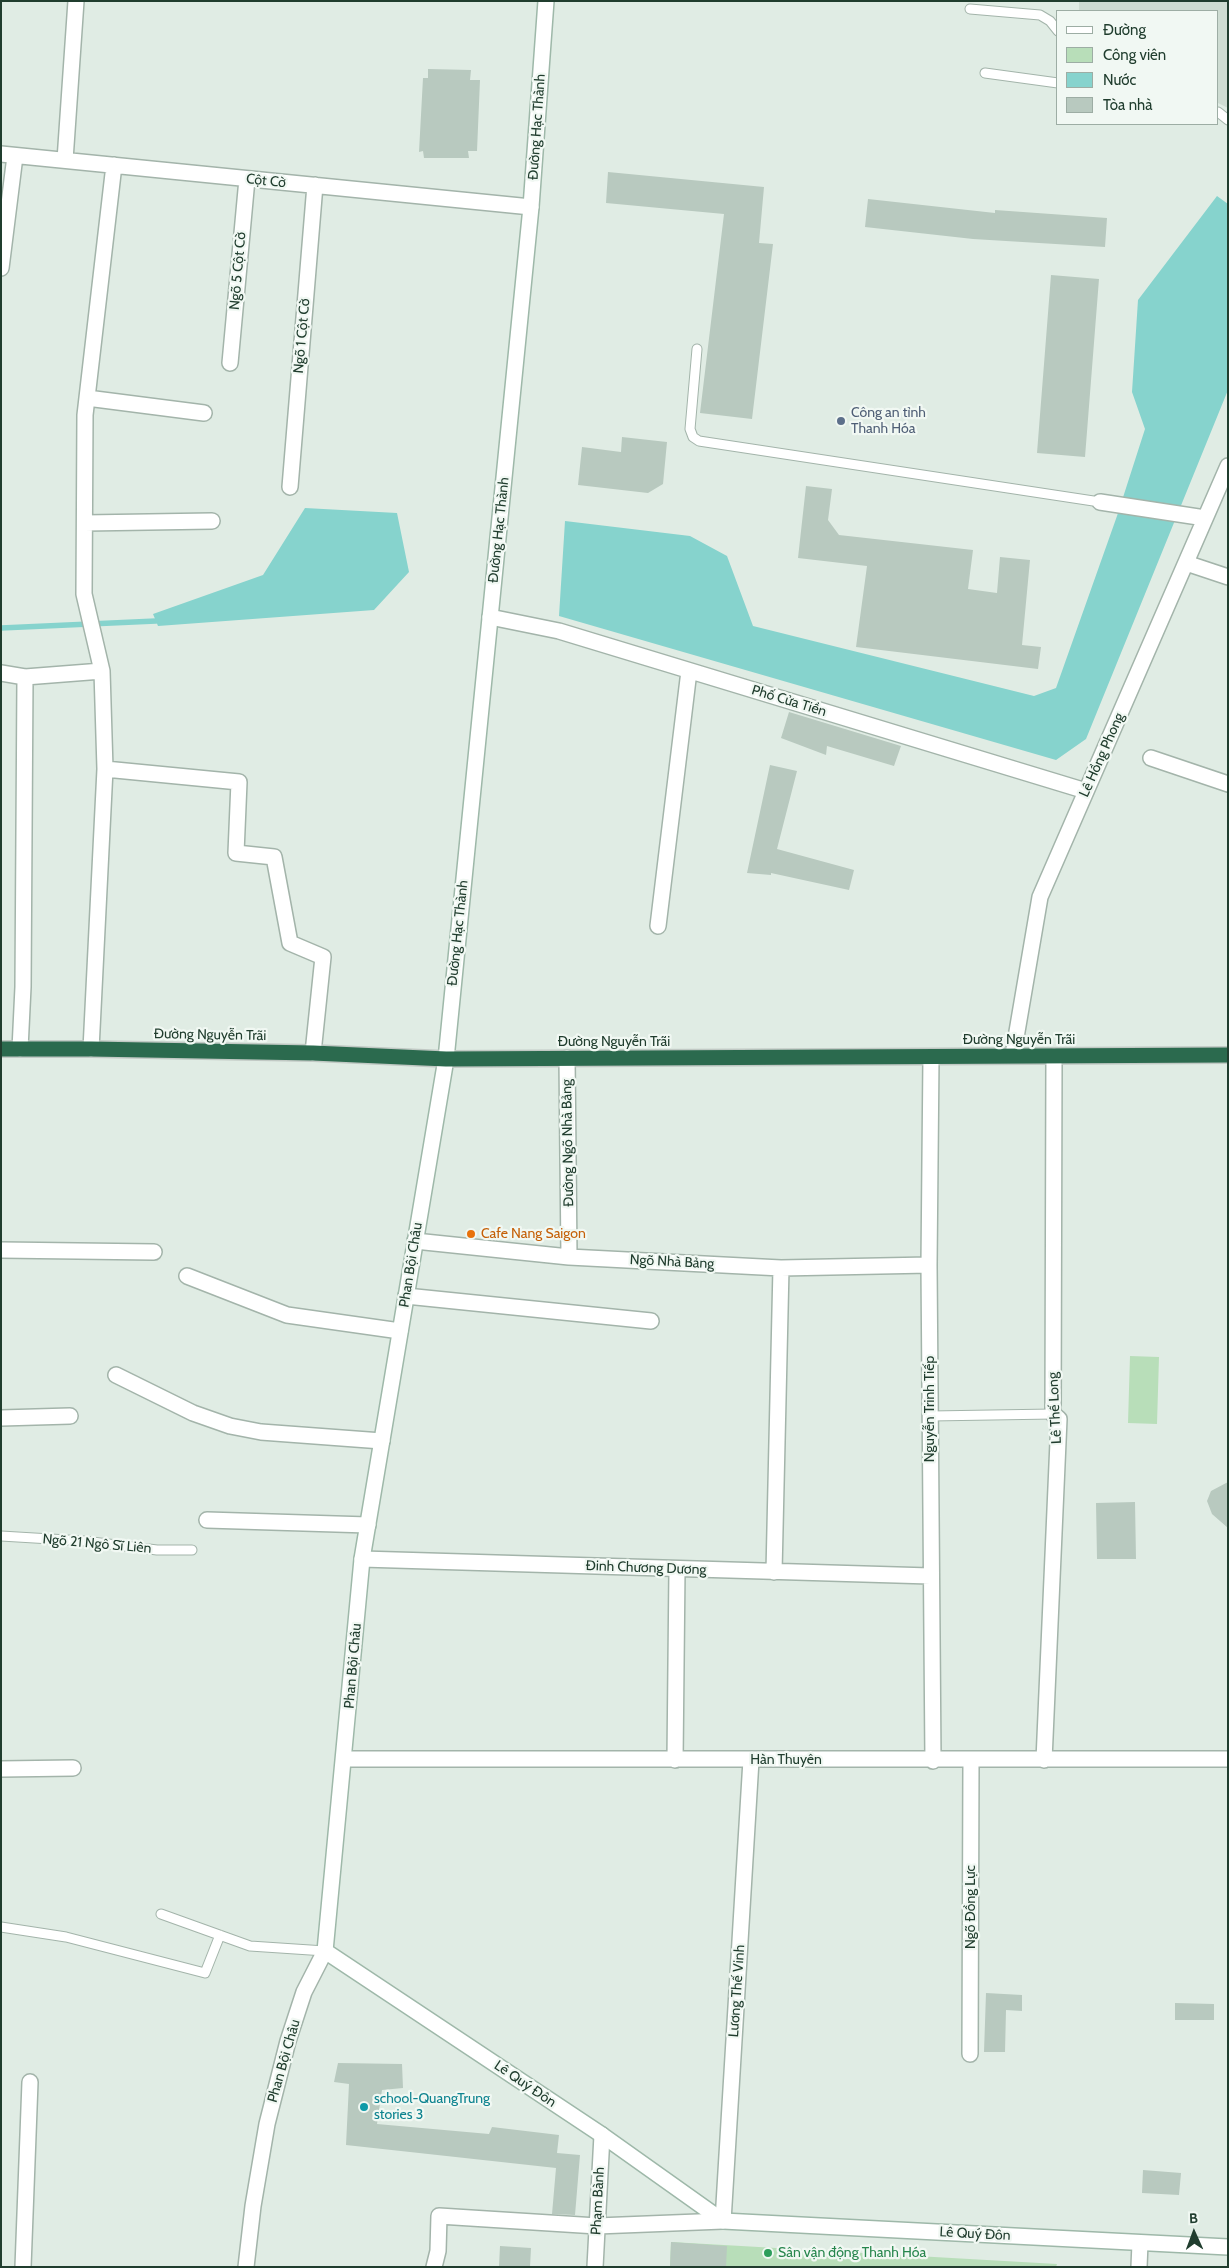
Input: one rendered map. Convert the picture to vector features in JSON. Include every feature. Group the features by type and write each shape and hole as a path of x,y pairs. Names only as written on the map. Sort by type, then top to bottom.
{"highway":[{"name":"Đường Nguyễn Trãi","path":"1,1050 91,1049 313,1053 446,1059 1228,1055"}],"street":[{"path":"64,160 76,1"},
{"name":"Đường Hạc Thành","path":"446,1059 531,207 546,1"},
{"path":"1,268 8,155"},
{"name":"Cột Cờ","path":"8,155 531,207"},
{"path":"91,1049 106,769 102,671 84,594 87,398 114,165"},
{"name":"Ngõ 5 Cột Cờ","path":"230,363 247,179"},
{"name":"Ngõ 1 Cột Cờ","path":"290,488 315,185"},
{"path":"87,398 204,413"},
{"name":"Lê Hồng Phong","path":"1013,1056 1040,897 1228,466"},
{"path":"1100,502 1205,518"},
{"path":"85,523 212,521"},
{"path":"1186,563 1228,577"},
{"name":"Phố Cửa Tiền","path":"490,617 559,631 1086,791"},
{"path":"1,673 25,678 102,671"},
{"path":"658,926 689,671"},
{"path":"20,1049 23,987 25,678"},
{"path":"1151,758 1228,784"},
{"path":"106,769 240,782 236,853 274,857 290,943 323,957 313,1053"},
{"name":"Lê Thế Long","path":"1044,1760 1059,1419 1053,1414 1054,1056"},
{"name":"Nguyễn Trinh Tiếp","path":"931,1057 929,1265 931,1416 930,1576 933,1761"},
{"name":"Đường Ngõ Nhà Bảng","path":"567,1058 569,1257"},
{"name":"Phan Bội Châu","path":"246,2267 253,2206 267,2124 288,2041 304,1992 325,1951 362,1559 446,1059"},
{"name":"Ngõ Nhà Bảng","path":"415,1241 569,1257 781,1268 929,1265"},
{"path":"1,1250 154,1252"},
{"path":"774,1572 781,1268"},
{"path":"187,1276 287,1315 400,1331"},
{"path":"406,1296 651,1321"},
{"path":"116,1375 193,1413 230,1426 261,1432 382,1441"},
{"path":"1,1418 70,1416"},
{"path":"207,1520 368,1525"},
{"name":"Đinh Chương Dương","path":"362,1559 930,1576"},
{"path":"675,1760 677,1569"},
{"name":"Hàn Thuyên","path":"344,1759 933,1761 1228,1759"},
{"name":"Lương Thế Vinh","path":"723,2221 751,1760"},
{"name":"Ngõ Đồng Lực","path":"970,2054 972,1760"},
{"path":"1,1769 73,1768"},
{"name":"Lê Quý Đôn","path":"325,1951 602,2135 723,2221"},
{"path":"23,2267 30,2082"},
{"name":"Phạm Bành","path":"595,2267 602,2135"},
{"name":"Lê Quý Đôn","path":"434,2267 438,2251 439,2216 597,2226 723,2221 1228,2247"},
{"path":"1139,2267 1140,2243"}],"lane":[{"path":"970,9 1040,15 1050,21 1056,28"},
{"path":"984,73 1056,83"},
{"path":"697,349 690,430 692,437 699,441 1100,502"},
{"path":"931,1416 1053,1414"},
{"name":"Ngõ 21 Ngô Sĩ Liên","path":"1,1536 84,1541 156,1550 192,1550"},
{"path":"161,1914 250,1946 325,1951"},
{"path":"1,1927 66,1937 205,1973 220,1936"}],"shaded area":[{"path":"1079,1 1228,1 1228,108 1219,104 1219,10 1079,10"}],"green space":[{"path":"1130,1356 1159,1357 1157,1424 1128,1423"},
{"name":"Sân vận động Thanh Hóa","path":"671,2242 1057,2264 1056,2267 670,2267"}],"water":[{"path":"1217,196 1228,204 1228,390 1086,739 1056,760 559,616 565,521 690,536 727,556 753,626 1034,696 1056,688 1117,516 1145,429 1132,392 1138,300"},
{"path":"305,508 397,513 409,572 374,610 158,626 153,614 263,575"}],"building":[{"path":"428,69 471,70 470,80 480,80 477,151 468,151 469,158 424,158 423,151 419,152 423,78 428,78"},
{"path":"608,172 764,187 759,243 773,244 752,419 700,413 724,214 606,203"},
{"path":"868,199 995,213 995,210 1107,218 1105,247 973,239 865,227"},
{"path":"1051,275 1099,279 1085,457 1037,453"},
{"path":"622,437 667,442 663,484 648,493 578,485 582,447 621,452"},
{"path":"806,486 832,489 828,520 839,535 973,550 968,589 997,593 1000,557 1030,560 1022,645 1041,647 1038,669 856,647 867,566 798,558"},
{"path":"789,712 901,746 894,766 827,746 826,755 781,738"},
{"path":"770,765 797,771 777,849 854,870 849,890 771,873 771,875 747,873"},
{"path":"1228,1482 1228,1528 1212,1514 1207,1501 1211,1491"},
{"path":"1135,1502 1136,1559 1097,1559 1096,1503"},
{"path":"986,1993 1022,1995 1022,2011 1006,2010 1005,2052 984,2052"},
{"path":"1175,2003 1214,2004 1214,2020 1175,2020"},
{"name":"school-QuangTrung stories 3","path":"338,2063 402,2064 403,2088 382,2090 377,2124 489,2134 492,2127 559,2135 557,2153 580,2155 575,2215 552,2214 556,2168 346,2145 349,2084 334,2082"},
{"path":"1143,2170 1181,2173 1179,2195 1142,2193"},
{"path":"671,2242 727,2246 726,2267 670,2267"},
{"path":"500,2246 531,2248 530,2267 499,2267"}],"waterway":[{"path":"1,628 156,621"}],"place":[{"name":"Công an tỉnh Thanh Hóa","path":"841,421"},
{"name":"Cafe Nang Saigon","path":"471,1234"},
{"name":"school-QuangTrung stories 3","path":"364,2107"},
{"name":"Sân vận động Thanh Hóa","path":"768,2253"}]}
